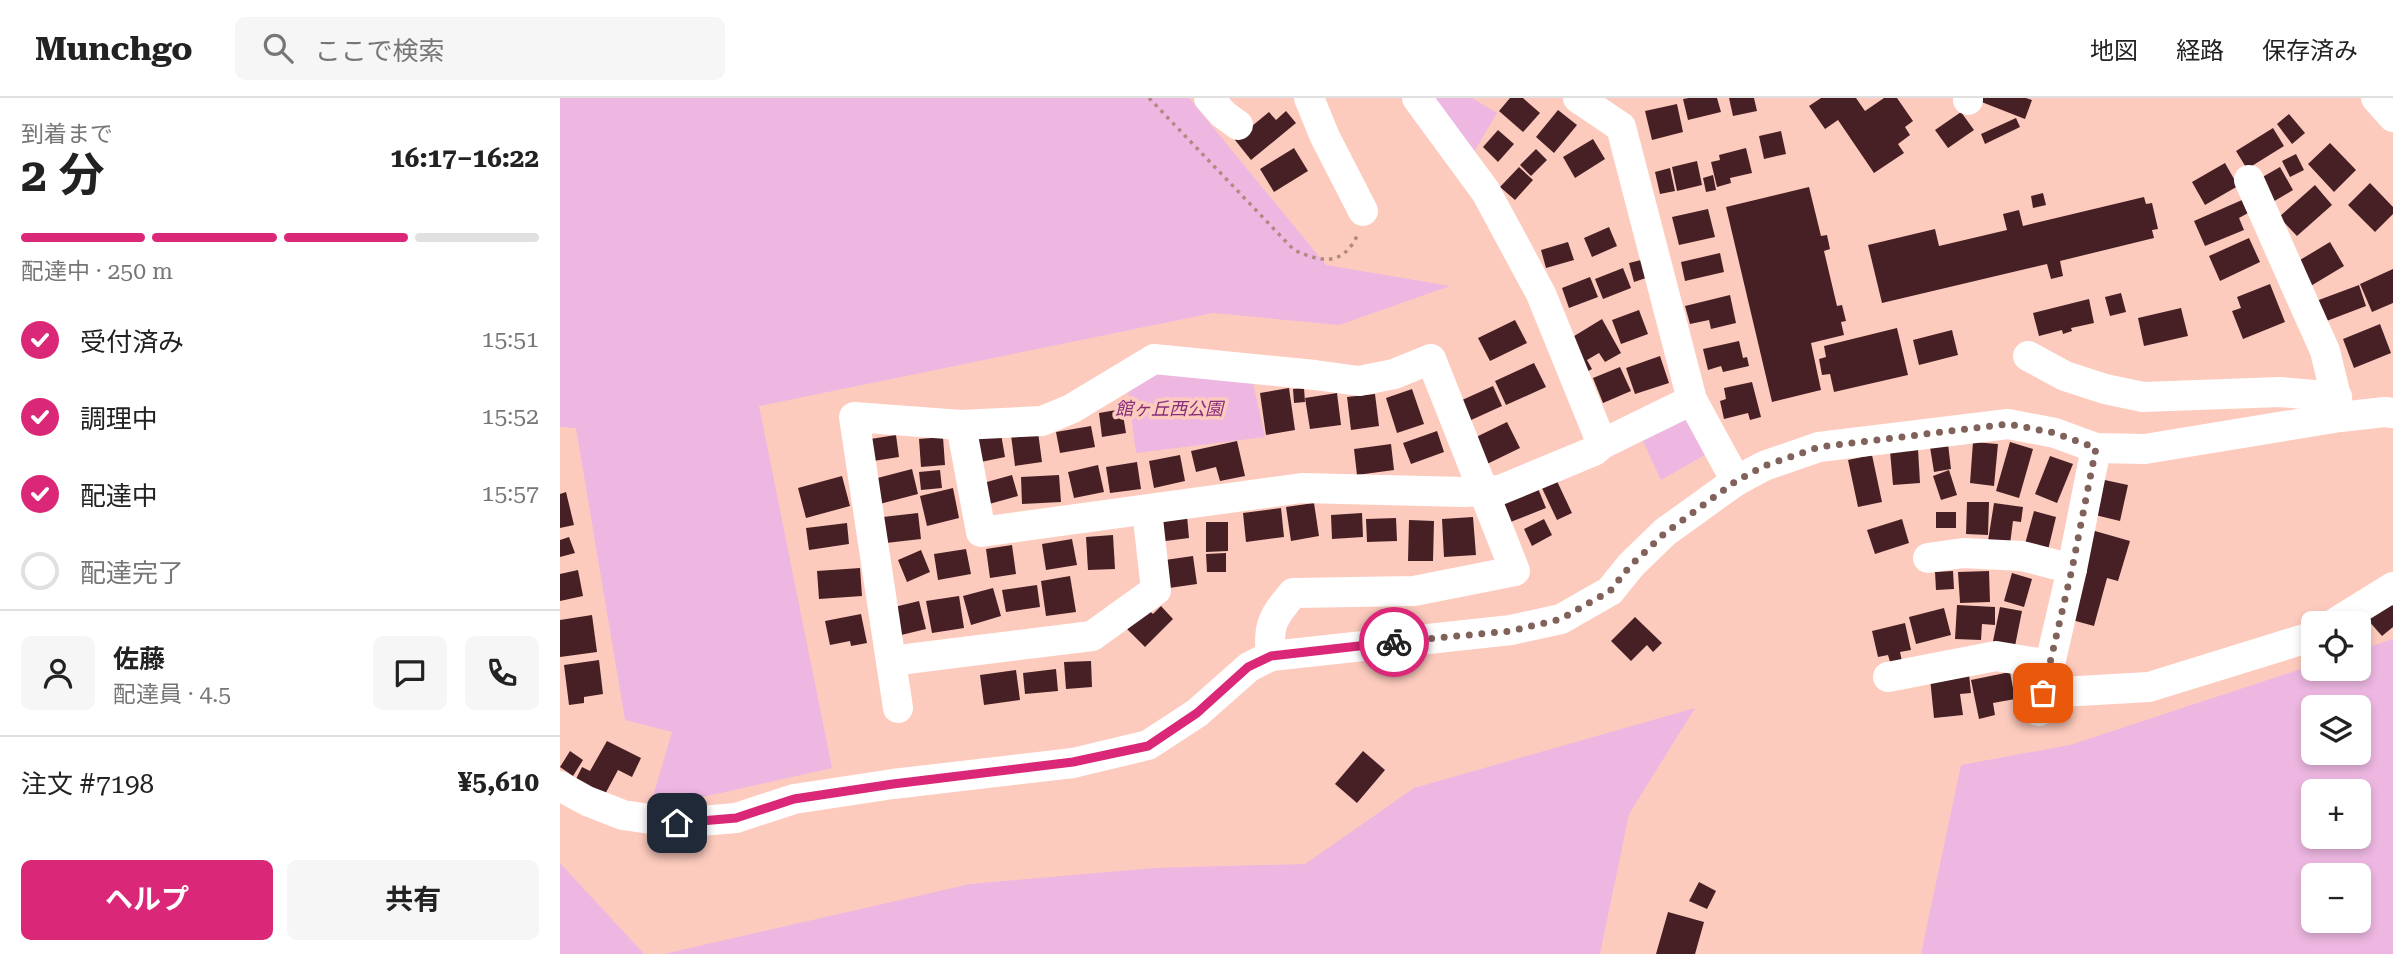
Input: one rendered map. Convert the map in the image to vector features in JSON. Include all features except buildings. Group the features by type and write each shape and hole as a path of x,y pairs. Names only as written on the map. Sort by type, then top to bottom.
{"street":[{"path":"1209,98 1223,114 1238,125"},
{"path":"1309,98 1325,137 1363,211"},
{"path":"1417,98 1486,192 1541,294 1602,444"},
{"path":"1578,98 1621,127 1692,400 1736,481"},
{"path":"2376,98 2393,117"},
{"path":"2249,180 2325,351 2339,407"},
{"path":"2028,356 2065,376 2105,389 2143,397 2280,393 2339,407 2393,413"},
{"path":"898,708 855,417 961,425 1042,421 1071,409 1154,359 1359,381 1394,374 1431,359 1515,571 1414,591 1293,593 1273,616 1270,626 1271,656"},
{"path":"961,425 981,532 1303,488 1500,490 1594,451 1602,444 1692,400"},
{"path":"560,786 587,801 623,815 677,823 736,818 807,797 1073,762 1148,746 1197,713 1248,667 1271,656 1511,631 1561,619 1610,591 1631,565 1665,533 1736,481 1764,466 1819,447 2008,424 2055,433 2096,448 2146,449 2339,407"},
{"path":"2044,690 2096,448"},
{"path":"891,661 1092,636 1156,590 1147,510"},
{"path":"1928,558 1963,553 2022,556 2072,569"},
{"path":"2355,611 2393,587"},
{"path":"1888,677 1996,656 2044,690 2148,687 2301,640"}],"path":[{"path":"1149,98 1294,250 1313,259 1334,260 1352,248 1361,229 1363,211"}],"green space":[{"path":"560,98 1189,98 1326,265 1450,286 1339,325 1213,313 759,406 832,768 649,809 672,732 625,720 576,428 560,427"},
{"path":"1428,98 1472,98 1497,113 1471,157"},
{"name":"館ヶ丘西公園","path":"1158,368 1252,378 1265,437 1136,453 1128,390"},
{"path":"1690,414 1710,452 1661,480 1641,437"},
{"path":"2393,639 2393,954 1921,954 1961,765 2070,745 2301,669 2301,681 2371,681 2371,646"},
{"path":"1695,708 1629,814 1600,954 664,954 970,884 1154,868 1305,864 1414,788"},
{"path":"560,863 644,954 560,954"}],"way so far":[{"path":"1394,642 1511,631 1561,619 1610,591 1631,565 1665,533 1736,481 1764,466 1819,447 2008,424 2055,433 2096,448 2072,569 2043,693"}],"route":[{"path":"677,823 736,818 794,799 1073,762 1148,746 1197,713 1248,667 1271,656 1394,642"}]}
